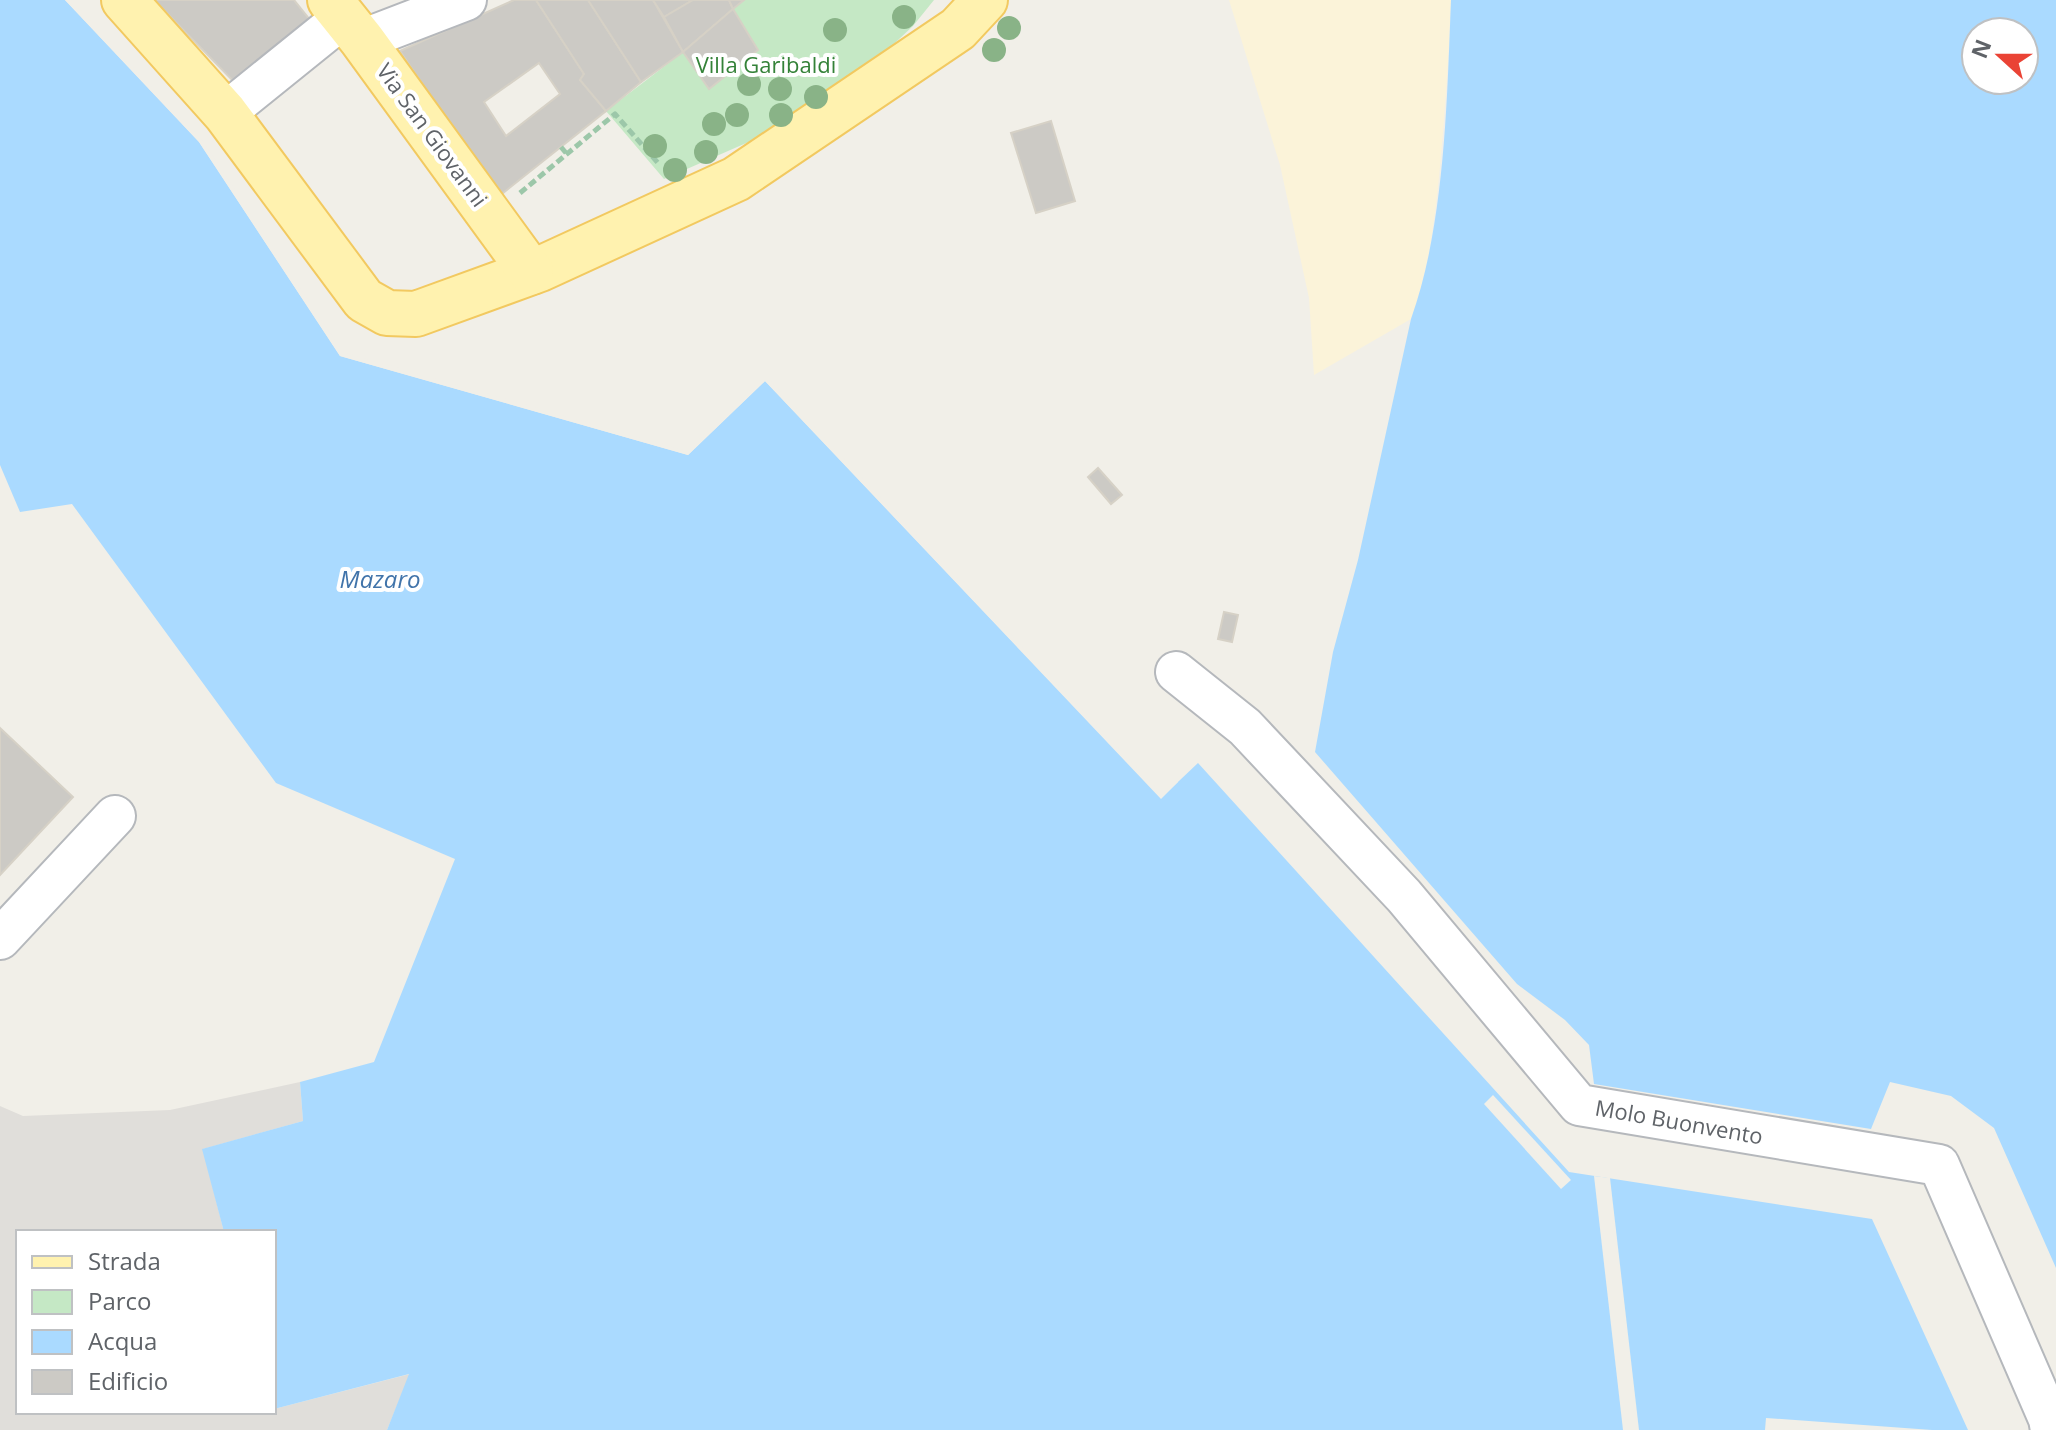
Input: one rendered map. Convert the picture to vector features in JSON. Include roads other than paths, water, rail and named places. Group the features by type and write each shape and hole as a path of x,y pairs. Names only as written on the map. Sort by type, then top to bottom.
{"main road":[{"path":"124,0 225,113 364,300 387,313 416,314 531,272 736,179 972,14"},
{"name":"Via San Giovanni","path":"345,19 531,272"}],"street":[{"path":"225,113 345,19 466,0"},
{"name":"Molo Buonvento","path":"1176,672 1245,727 1404,896 1579,1105 1939,1165 2049,1419 2051,1430"},
{"path":"0,939 115,816"}],"water":[{"name":"Mazaro","path":"0,0 65,0 199,142 340,356 688,455 765,381 1161,798 1198,763 1569,1172 1872,1219 1968,1430 387,1430 409,1374 276,1408 276,1230 223,1230 202,1149 303,1121 300,1082 374,1062 455,859 276,783 72,504 20,512 0,465"},
{"path":"1451,0 2056,0 2056,1268 1994,1128 1951,1096 1890,1082 1871,1129 1594,1084 1589,1045 1565,1020 1517,984 1315,752 1333,652 1358,560 1411,319 1431,243 1446,120"}],"park label":[{"name":"Villa Garibaldi","path":"766,65"}]}
